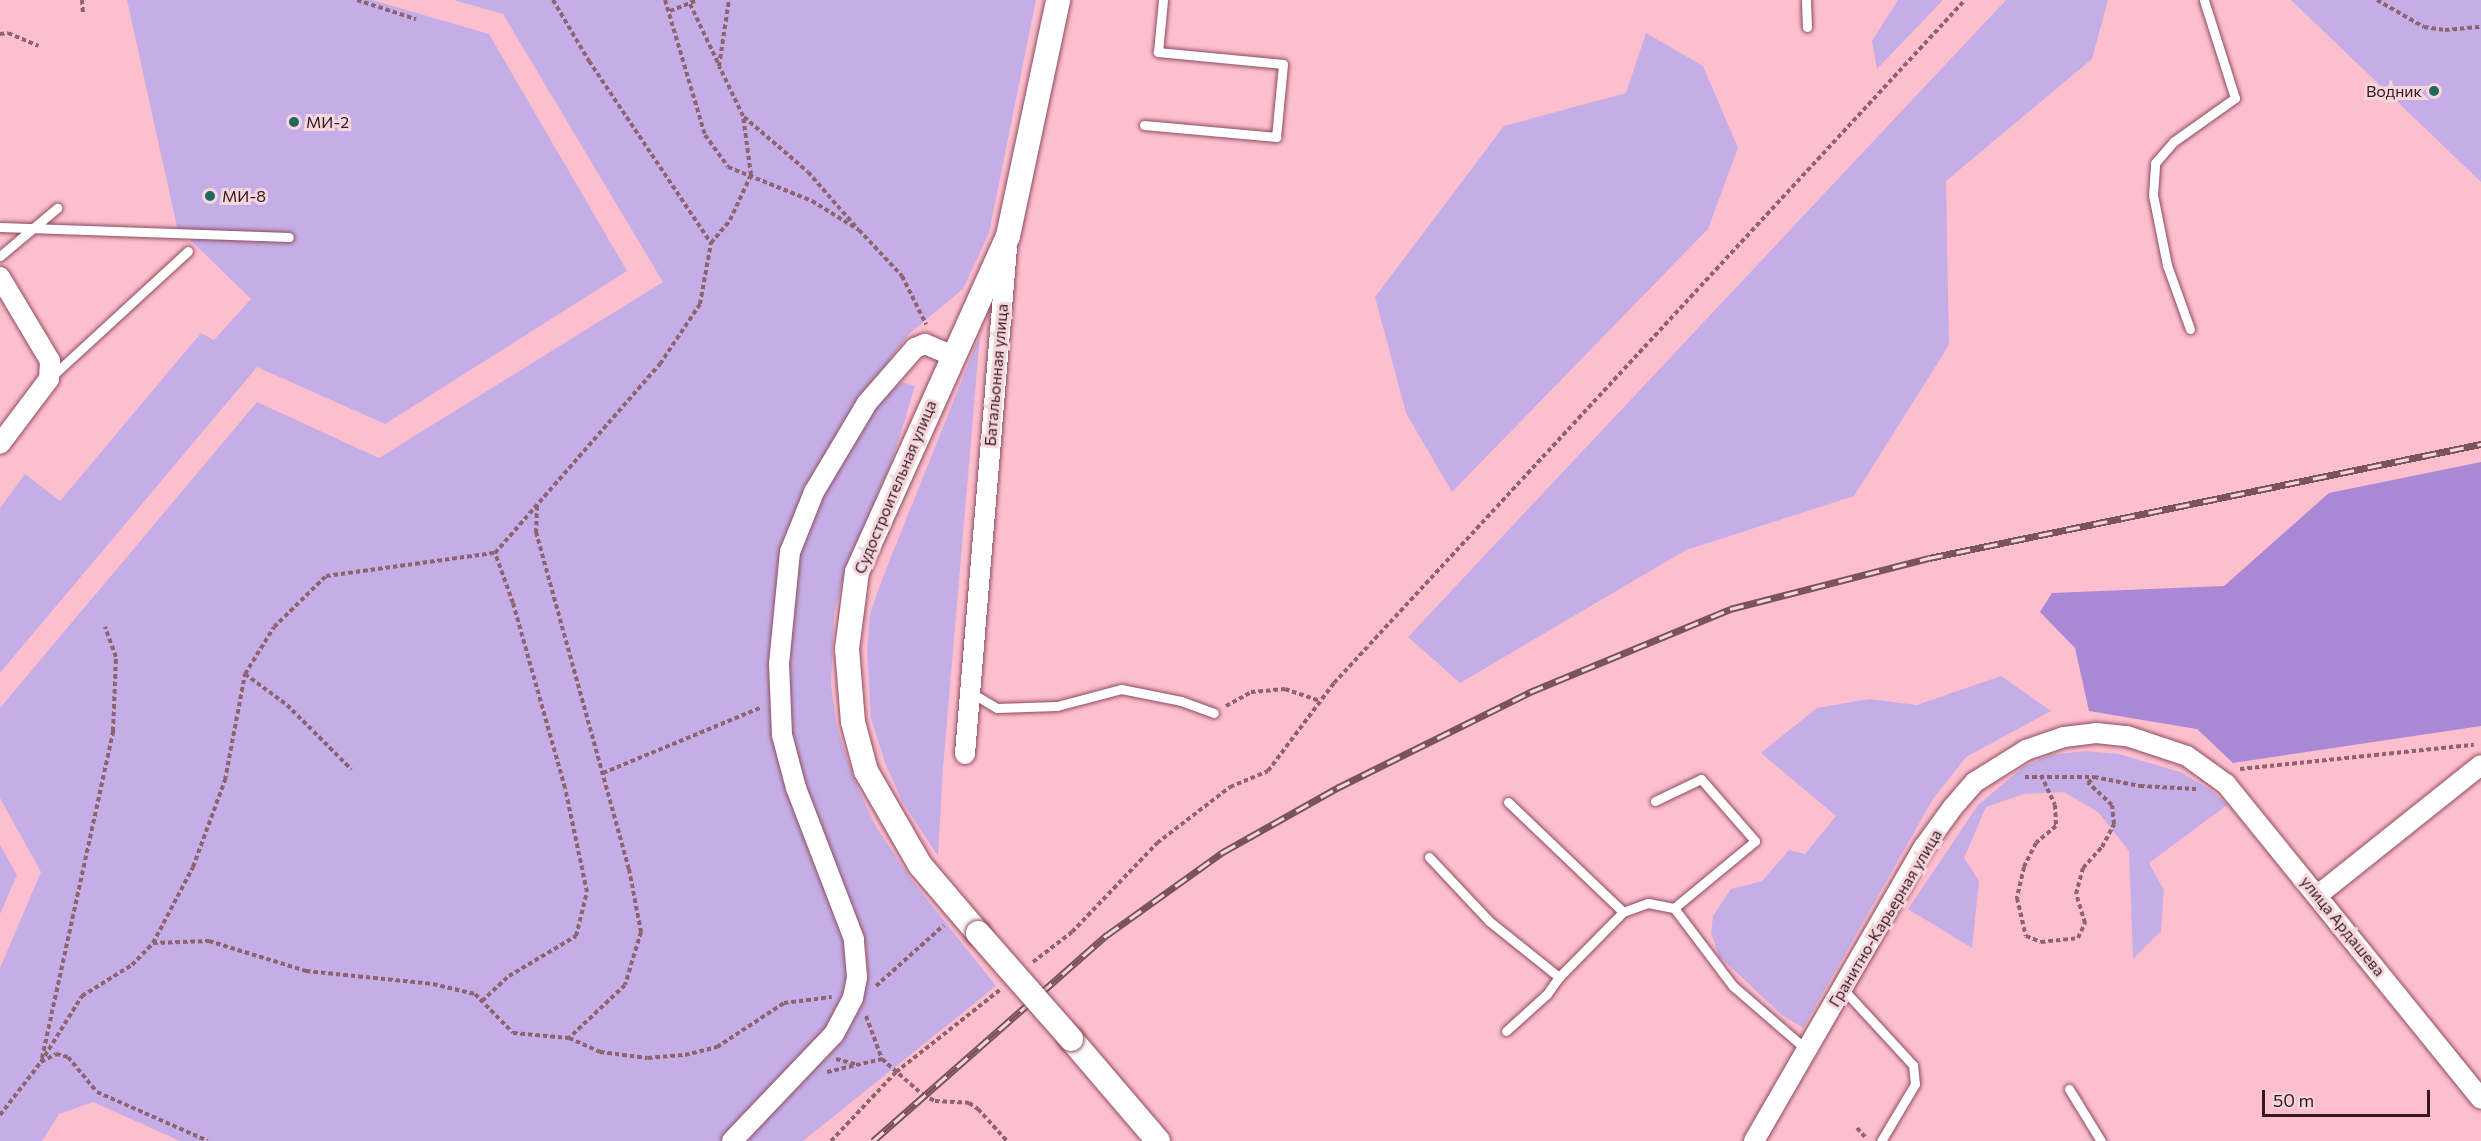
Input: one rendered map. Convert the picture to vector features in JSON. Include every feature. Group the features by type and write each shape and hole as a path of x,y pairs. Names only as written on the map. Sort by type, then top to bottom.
{"street":[{"name":"Батальонная улица","path":"965,754 1008,236 1058,0"},
{"name":"Судостроительная улица","path":"1008,236 951,356 857,572 847,649 847,685 866,771 888,814 920,865 1158,1141"},
{"path":"0,277 50,361 49,379 0,444"},
{"path":"732,1141 834,1034 853,998 857,977 854,939 796,788 782,735 779,700 782,599 790,552 800,522 838,447 867,403 908,354 925,344 951,356"},
{"name":"Гранитно-Карьерная улица","path":"1754,1141 1924,848 1975,782 1997,765 2026,750 2064,737 2096,733 2127,736 2212,772"},
{"path":"2318,895 2481,765"},
{"name":"улица Ардашева","path":"2212,772 2318,895 2481,1099"}],"lane":[{"path":"1144,125 1276,138 1283,64 1158,52 1163,0"},
{"path":"1806,0 1807,27"},
{"path":"2190,329 2167,265 2153,195 2156,163 2174,142 2235,98 2204,0"},
{"path":"0,256 57,208"},
{"path":"0,228 289,237"},
{"path":"49,379 188,250"},
{"path":"970,692 997,708 1057,706 1121,689 1214,713"},
{"path":"1655,801 1701,779 1755,841 1674,908"},
{"path":"1509,802 1623,912"},
{"path":"1430,857 1489,921 1559,977"},
{"path":"1506,1031 1547,994 1559,977 1623,912 1648,903 1674,908 1732,986 1807,1050"},
{"path":"1843,989 1913,1065 1915,1084 1881,1141"},
{"path":"2068,1089 2101,1141"}],"path":[{"path":"82,0 83,13"},
{"path":"357,0 416,19"},
{"path":"553,0 589,61 711,243"},
{"path":"664,0 670,11 705,135 728,167 812,201 859,230"},
{"path":"670,11 697,0"},
{"path":"719,66 729,0"},
{"path":"1028,967 1072,932 1157,843 1230,787 1268,771 1318,701 1965,0"},
{"path":"2377,0 2424,27 2445,30 2481,27"},
{"path":"0,1115 41,1062 81,996 132,965 153,943 193,867 225,780 245,674 274,627 326,576 495,553 660,364 700,304 711,243 730,220 751,175 743,116 690,4"},
{"path":"0,34 8,33 38,46"},
{"path":"743,116 808,172 902,276 918,304 927,328 925,344"},
{"path":"537,506 536,532 603,773 641,932 625,985 569,1038"},
{"path":"482,1001 509,976 576,936 587,892 562,776 513,603 495,553"},
{"path":"41,1062 113,731 116,657 105,627"},
{"path":"245,674 287,705 351,769"},
{"path":"1214,713 1251,692 1285,689 1318,701"},
{"path":"603,773 779,700"},
{"path":"2017,777 2041,775 2094,777 2140,786 2211,790 2212,772 2481,744"},
{"path":"2041,775 2055,805 2056,826 2036,843 2024,867 2017,898 2026,936 2041,942 2078,938 2085,923 2076,894 2083,868 2102,847 2114,824 2112,806 2088,783 2094,777"},
{"path":"875,987 939,929"},
{"path":"153,943 209,941 306,971 433,984 474,994 513,1033 569,1038 600,1052 648,1058 685,1055 717,1047 784,1003 827,996 853,998 870,1025 882,1059 935,1101 969,1104 978,1109 1007,1141"},
{"path":"831,1141 896,1072 1004,987"},
{"path":"41,1062 56,1054 68,1057 97,1092 208,1141"},
{"path":"796,1075 882,1059"},
{"path":"1857,1128 1869,1141"}],"shaded area":[{"path":"127,0 372,0 489,34 627,271 385,424 257,367 0,673 0,508 25,474 60,501 201,333 214,340 251,299 177,227"},
{"path":"454,0 1036,0 989,233 963,289 909,334 856,404 811,480 779,559 770,699 775,731 841,916 850,968 847,991 830,1029 721,1141 180,1141 93,1102 59,1114 42,1141 0,1141 0,968 41,872 0,798 0,708 257,402 379,458 663,282 503,14"},
{"path":"1898,0 1943,0 1877,69 1872,41"},
{"path":"2006,0 2108,0 2092,59 1946,181 1949,345 1854,496 1686,550 1460,683 1408,637"},
{"name":"Водник","path":"2291,0 2481,0 2481,182"},
{"path":"1646,33 1703,66 1738,148 1708,229 1452,492 1406,413 1375,297 1504,126 1626,93"},
{"path":"980,335 943,768 938,856 903,803 885,763 871,718 867,650 870,614 881,582"},
{"path":"902,382 915,386 893,458 844,574 834,615 831,685 837,727 854,779 875,825 910,878 996,986 803,1141 740,1141 851,1026 863,999 868,971 865,942 805,793 793,750 787,710 787,661 800,548 810,517 877,404"},
{"path":"2481,462 2481,726 2233,763 2197,729 2089,711 2075,648 2040,612 2052,593 2224,586 2329,493"},
{"path":"2001,676 2051,711 1966,757 1933,799 1803,1028 1782,1015 1719,956 1711,933 1713,916 1731,889 1762,881 1789,850 1805,854 1836,816 1761,753 1817,708 1869,699 1917,705"},
{"path":"2085,751 2119,754 2180,772 2211,790 2227,805 2149,863 2164,890 2161,931 2133,959 2129,851 2098,812 2064,792 2024,794 1986,807 1964,858 1979,881 1972,948 1908,909 1978,805 2023,767 2050,755"},
{"path":"0,845 17,875 0,914"}],"railway":[{"path":"873,1141 1107,935 1223,852 1337,788 1530,692 1730,609 1929,558 2481,444"}],"place":[{"name":"Водник","path":"2434,91"},
{"name":"МИ-2","path":"294,122"},
{"name":"МИ-8","path":"210,196"}]}
